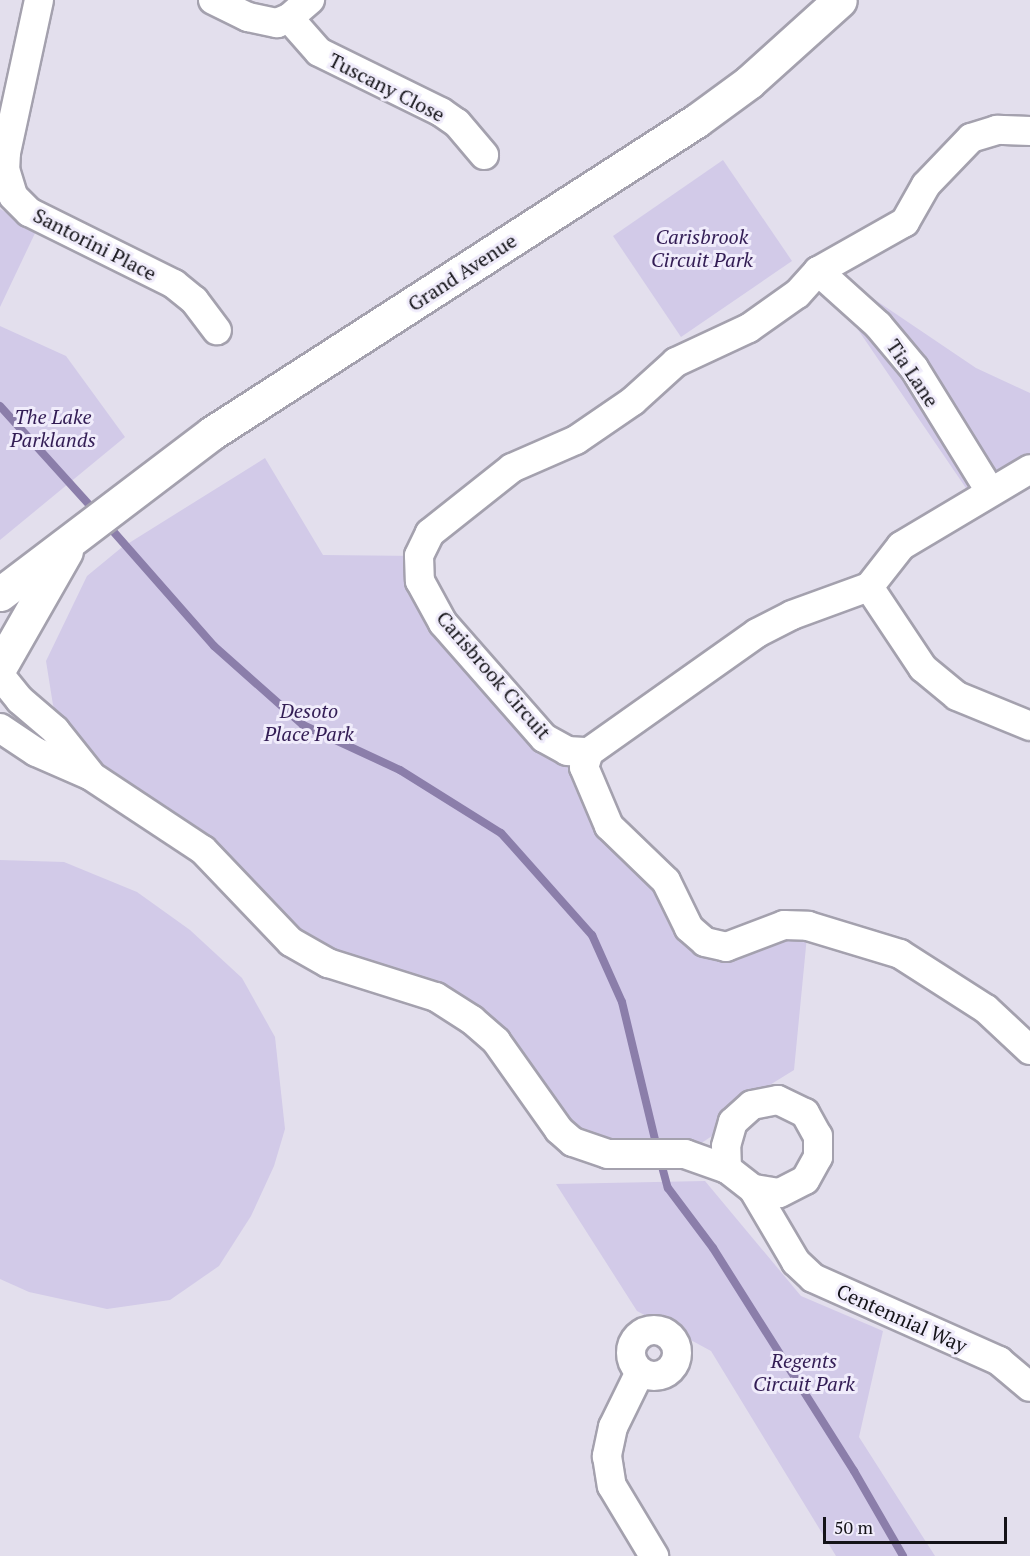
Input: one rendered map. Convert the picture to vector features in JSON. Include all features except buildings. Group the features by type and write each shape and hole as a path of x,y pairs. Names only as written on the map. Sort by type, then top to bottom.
{"street":[{"name":"Santorini Place","path":"39,0 6,152 5,169 13,196 29,212 174,285 194,300 217,330"},
{"path":"213,0 264,22 277,23 300,9"},
{"name":"Grand Avenue","path":"0,594 136,488 212,433 696,121 750,82 840,0"},
{"name":"Tuscany Close","path":"300,9 319,52 441,112 457,123 484,155"},
{"name":"Carisbrook Circuit","path":"589,752 567,751 544,738 443,623 420,581 419,556 430,533 512,468 576,440 633,401 676,362 758,321 797,294 818,271 905,222 926,185 971,138 997,130 1030,131"},
{"name":"Tia Lane","path":"818,271 878,325 914,368 990,491"},
{"path":"1030,469 901,546 869,587 792,615 757,633 589,752 584,767 609,826 666,881 689,928 705,942 726,947 784,925 808,926 900,954 986,1009 1030,1050"},
{"name":"Grand Avenue","path":"1,675 77,535"},
{"path":"869,587 923,668 957,696 1030,726"},
{"name":"Centennial Way","path":"1,675 20,700 55,730 91,776"},
{"name":"Centennial Way","path":"0,728 36,752 91,776 203,850 291,942 328,963 436,997 472,1020 496,1041 559,1130 573,1142 608,1154 677,1154 728,1169 753,1189 785,1238 796,1262 813,1278 999,1361 1030,1388"},
{"path":"677,1154 733,1122 752,1105 778,1100 805,1113 818,1136 818,1157 805,1180 785,1238"},
{"path":"728,1169 726,1146 733,1122"},
{"path":"753,1189 779,1193 805,1180"},
{"path":"640,1372 613,1427 607,1456 612,1486 654,1556"}],"green space":[{"name":"Carisbrook Circuit Park","path":"723,160 792,261 681,337 613,236"},
{"path":"0,209 37,229 0,307"},
{"path":"818,271 862,291 976,368 1030,393 1030,462 970,494"},
{"name":"The Lake Parklands","path":"0,326 66,356 125,437 0,540"},
{"name":"Desoto Place Park","path":"265,458 323,555 419,556 420,581 584,767 705,942 808,926 794,1070 750,1097 733,1122 685,1154 590,1149 472,1020 328,963 203,850 91,776 53,705 46,661 87,576 121,548"},
{"path":"0,860 64,862 137,892 190,930 242,978 275,1037 285,1129 274,1166 251,1216 219,1266 170,1300 107,1309 29,1292 0,1279"},
{"name":"Regents Circuit Park","path":"705,1181 801,1296 883,1331 859,1437 935,1556 836,1556 711,1351 637,1311 556,1184"}],"waterway":[{"path":"0,406 95,511"},
{"path":"105,522 214,646 303,725 400,770 501,833 592,935 622,1002 657,1148"},
{"path":"660,1159 668,1188 713,1248 854,1471 903,1556"}]}
